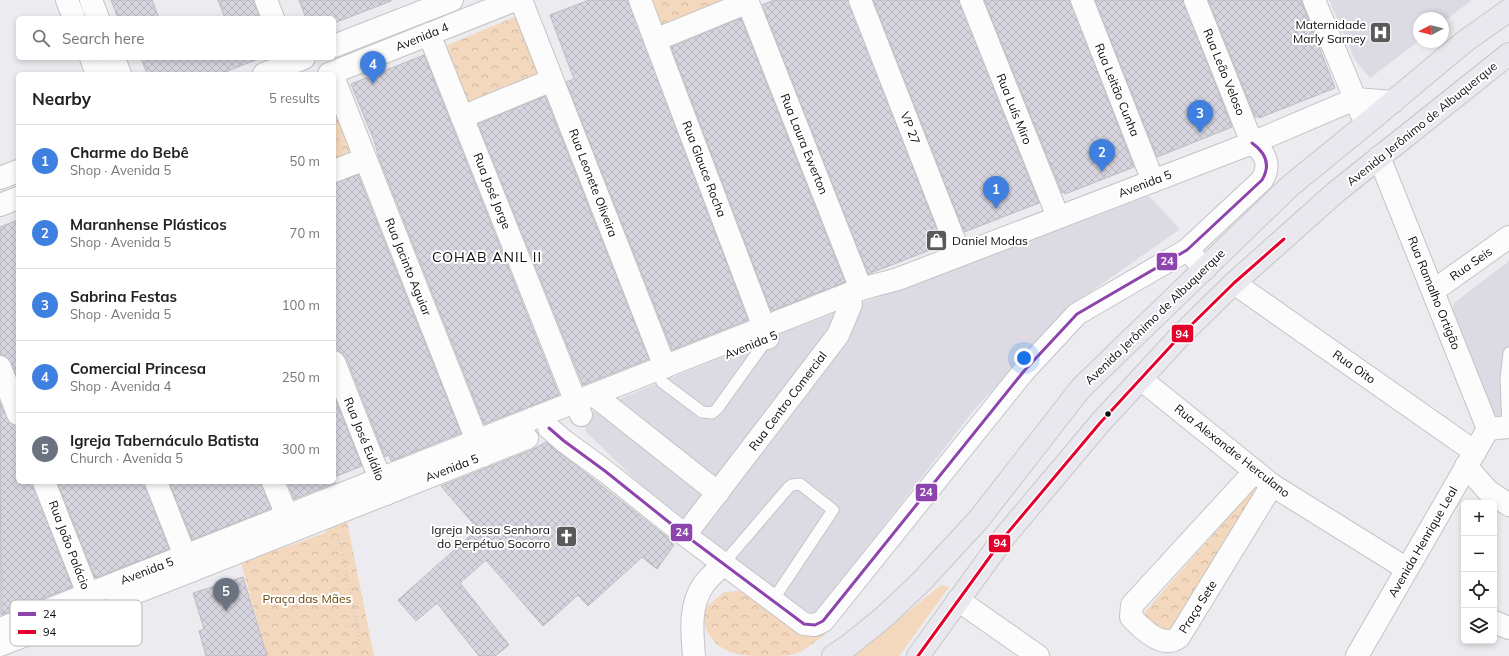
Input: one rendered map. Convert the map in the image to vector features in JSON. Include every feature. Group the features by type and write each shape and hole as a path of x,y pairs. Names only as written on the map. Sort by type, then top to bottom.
{"main road":[{"name":"Avenida Jerônimo de Albuquerque","path":"833,656 878,622 921,582 979,519 1081,388 1290,186 1464,42 1509,10"},
{"name":"Avenida Jerônimo de Albuquerque","path":"918,656 1005,536 1100,423 1142,380 1181,335 1234,283 1336,192 1509,54"}],"street":[{"path":"67,0 73,16"},
{"path":"91,0 97,16"},
{"path":"266,0 272,16"},
{"name":"Avenida 4","path":"336,45 452,0"},
{"name":"Avenida 4","path":"336,73 375,55 515,0"},
{"name":"Rua Leonete Oliveira","path":"521,0 662,373"},
{"name":"Rua Glauce Rocha","path":"640,0 766,333"},
{"name":"VP 27","path":"860,0 960,255"},
{"name":"Rua Luís Miro","path":"971,0 1058,217"},
{"name":"Rua Leitão Cunha","path":"1082,0 1153,181"},
{"name":"Rua Leão Veloso","path":"773,600 804,624 815,625 823,622 1024,371 1077,314 1187,250 1262,180 1267,173 1268,164 1260,149 1252,143 1195,0"},
{"path":"1314,0 1366,124"},
{"path":"655,40 748,1"},
{"name":"Rua Laura Ewerton","path":"748,1 856,296"},
{"path":"367,33 375,55"},
{"name":"Rua José Jorge","path":"429,34 462,117 589,404"},
{"path":"92,60 96,72"},
{"path":"115,60 119,72"},
{"path":"268,72 294,60"},
{"path":"462,117 552,80"},
{"name":"Rua Jacinto Aguiar","path":"336,85 480,449"},
{"name":"Avenida 5","path":"96,600 480,449 662,373 766,333 898,279 1252,143 1355,99 1393,102"},
{"name":"Rua Ramalho Ortigão","path":"1379,157 1433,291 1502,428"},
{"path":"336,170 365,158"},
{"path":"0,178 16,172"},
{"path":"0,205 16,199"},
{"name":"Rua Seis","path":"1433,291 1509,237"},
{"path":"1187,250 1205,269"},
{"name":"Rua Oito","path":"1234,283 1470,459 1488,491 1509,505"},
{"name":"Rua Centro Comercial","path":"685,535 838,335 856,296"},
{"path":"0,367 16,409"},
{"name":"Rua José Eulálio","path":"336,367 383,487"},
{"name":"Rua Alexandre Herculano","path":"1142,380 1272,485 1407,569"},
{"path":"589,404 718,493"},
{"name":"Avenida 5","path":"480,449 549,428 589,404"},
{"path":"549,428 685,535 773,600"},
{"name":"Avenida Henrique Leal","path":"1357,656 1470,459 1502,428"},
{"name":"Praça Sete","path":"1255,471 1132,605 1131,617 1140,626 1155,637 1167,642 1175,641 1179,637 1272,485"},
{"name":"Rua João Palácio","path":"45,484 90,600"},
{"path":"157,484 188,563"},
{"path":"274,484 290,523"},
{"path":"694,656 692,621 693,607 697,594 705,582 723,564"},
{"path":"958,600 1038,656"},
{"path":"1497,623 1509,628"},
{"name":"Avenida 5","path":"0,629 10,626"},
{"name":"Avenida 5","path":"0,645 10,640"}],"lane":[{"path":"662,373 702,412 712,412 717,409 766,333"},
{"path":"1502,428 1509,353"},
{"path":"723,564 788,488 792,485 800,484 833,510 773,600"}],"path":[{"path":"337,531 357,624 361,656"},
{"path":"337,576 347,575"},
{"path":"345,627 357,624"}],"shaded area":[{"name":"Maternidade Marly Sarney","path":"1329,0 1472,0 1449,17 1449,12 1413,12 1413,46 1370,78 1355,60"},
{"path":"1149,196 1180,229 1072,305 974,410 814,615 723,564 586,432 584,423 585,416 607,404 768,338"},
{"path":"1509,261 1509,415 1487,417 1451,314 1454,303"}],"green space":[{"path":"645,0 741,0 658,33"},
{"path":"522,14 544,76 461,112 438,49"},
{"path":"336,108 354,155 336,161"},
{"path":"1259,483 1172,635 1142,615"},
{"name":"Praça das Mães","path":"346,517 374,656 267,656 240,559 270,546 277,550 325,533 329,524"},
{"path":"941,585 949,587 899,656 847,656 898,620"},
{"path":"739,591 755,596 814,633 826,634 805,649 792,655 748,656 726,650 713,640 708,633 705,626 704,609 724,592"}],"building":[{"path":"111,0 152,0 158,16 117,16"},
{"path":"218,0 254,0 259,16 224,16"},
{"path":"299,0 391,0 336,22 336,16 305,16"},
{"path":"589,0 628,0 748,320 672,350 566,82 574,79 550,15"},
{"path":"774,0 848,0 943,245 868,274 762,5"},
{"path":"873,0 959,0 1039,203 964,232"},
{"path":"984,0 1070,0 1134,167 1065,194 1064,192 1062,193"},
{"path":"1095,0 1183,0 1232,127 1157,157"},
{"path":"1208,0 1301,0 1335,88 1259,118 1259,116 1255,117"},
{"path":"741,18 845,282 771,311 671,47"},
{"path":"424,55 559,395 484,424 351,84"},
{"path":"142,60 255,60 225,72 146,72"},
{"path":"545,96 649,359 583,385 478,124"},
{"path":"358,175 461,433 391,461 389,455 385,457 346,357 341,352 336,351 336,182"},
{"path":"16,221 16,375 8,358 0,355 0,227"},
{"path":"336,401 362,466 336,476"},
{"path":"0,402 10,423 16,425 16,484 33,484 72,587 39,600 10,600 10,611 1,615"},
{"path":"546,442 667,537 674,545 657,569 642,557 588,606 578,595 543,626 486,560 460,583 509,645 495,656 479,656 437,603 416,621 398,600 478,529 441,486 532,450"},
{"path":"58,484 145,484 169,549 95,578"},
{"path":"170,484 262,484 271,509 192,540"},
{"path":"288,484 332,484 294,499"},
{"path":"243,577 267,656 206,656 199,631 204,629 193,593"}],"transit line":[{"name":"24","path":"549,428 685,535 804,624 815,625 823,621 1024,371 1077,314 1187,250 1262,180 1265,175 1266,160 1261,151 1252,143"},
{"name":"94","path":"918,656 1005,536 1100,423 1181,335 1234,283 1284,239"}],"place":[{"name":"Maternidade Marly Sarney","path":"1381,32"},
{"name":"Comercial Princesa","path":"373,84"},
{"name":"Sabrina Festas","path":"1200,133"},
{"name":"Maranhense Plásticos","path":"1102,172"},
{"name":"Charme do Bebê","path":"996,209"},
{"name":"Daniel Modas","path":"936,241"},
{"name":"Igreja Nossa Senhora do Perpétuo Socorro","path":"566,537"},
{"name":"Igreja Tabernáculo Batista","path":"226,611"}],"district":[{"name":"COHAB ANIL II","path":"487,257"}]}
